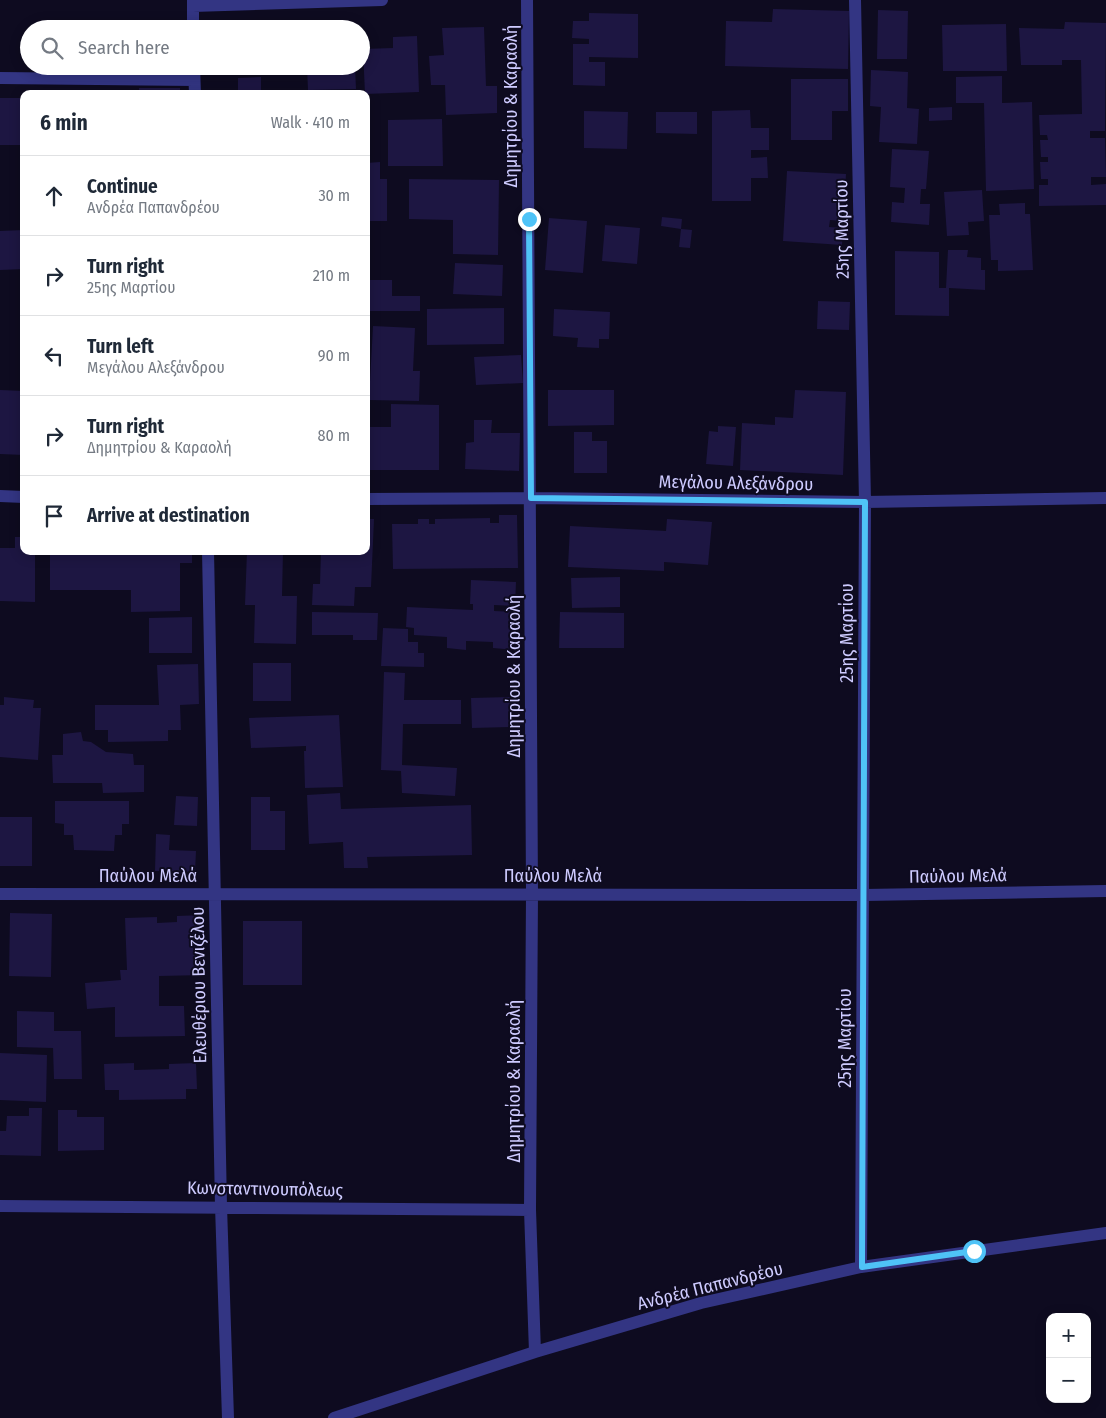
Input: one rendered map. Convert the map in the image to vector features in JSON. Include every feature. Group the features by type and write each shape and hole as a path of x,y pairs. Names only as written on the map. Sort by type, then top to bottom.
{"street":[{"path":"193,20 193,3 382,0"},
{"name":"Δημητρίου & Καραολή","path":"527,0 532,893 530,1210 535,1352"},
{"name":"25ης Μαρτίου","path":"855,0 865,502 862,1267"},
{"path":"194,75 194,90"},
{"path":"0,78 194,80"},
{"path":"0,496 20,497"},
{"name":"Μεγάλου Αλεξάνδρου","path":"370,499 531,498 865,502 1106,498"},
{"name":"Ελευθέριου Βενιζέλου","path":"208,555 221,1206 228,1418"},
{"name":"Παύλου Μελά","path":"0,894 532,893 864,895 1106,891"},
{"name":"Κωνσταντινουπόλεως","path":"0,1206 221,1206 530,1210"},
{"name":"Ανδρέα Παπανδρέου","path":"334,1418 535,1352 701,1303 862,1267 1106,1233"}],"building":[{"path":"773,9 849,11 848,69 725,66 726,21 772,22"},
{"path":"878,10 908,11 907,59 877,59"},
{"path":"589,13 638,14 638,58 589,57 589,62 605,62 605,86 573,85 573,44 589,44 589,39 572,38 573,21 589,21"},
{"path":"1065,22 1106,23 1105,131 1090,131 1090,138 1105,138 1106,177 1091,177 1091,185 1106,184 1106,205 1039,206 1039,185 1048,185 1048,179 1041,179 1040,162 1048,162 1048,157 1041,157 1040,140 1048,140 1047,135 1040,135 1039,115 1082,114 1081,60 1062,60 1062,65 1021,65 1019,28 1064,29"},
{"path":"1006,24 1007,71 943,71 942,25"},
{"path":"484,27 486,86 497,86 497,113 446,115 445,85 431,85 429,56 444,55 442,28"},
{"path":"417,36 419,92 370,94 370,90 365,90 364,75 370,75 370,49 393,48 393,37"},
{"path":"871,70 908,72 907,108 919,109 917,144 879,142 881,107 870,106"},
{"path":"307,75 355,75 356,89 308,90"},
{"path":"1002,76 1002,103 1032,102 1034,189 986,191 984,103 956,103 956,77"},
{"path":"261,77 261,90 238,90 238,78"},
{"path":"791,79 848,79 848,111 832,111 832,140 791,140"},
{"path":"139,88 180,88 180,90 139,90"},
{"path":"0,98 20,98 20,145 0,145"},
{"path":"952,107 952,120 929,121 929,108"},
{"path":"750,110 751,128 769,128 769,150 751,150 751,158 767,157 768,178 751,178 751,201 712,201 712,111"},
{"path":"584,111 628,112 627,149 584,148"},
{"path":"656,112 697,112 697,134 656,133"},
{"path":"442,119 443,166 388,166 388,120"},
{"path":"892,149 929,151 926,189 921,189 920,204 930,204 929,225 891,222 892,202 904,203 905,188 890,187"},
{"path":"380,162 380,179 387,179 387,221 370,221 370,163"},
{"path":"787,171 846,174 843,221 830,220 829,227 843,228 842,245 783,241"},
{"path":"409,179 499,180 498,255 453,254 453,220 409,219"},
{"path":"982,190 984,221 968,222 969,235 947,236 944,192"},
{"path":"1025,203 1025,214 1030,214 1033,270 998,271 998,260 991,260 989,215 1000,215 999,204"},
{"path":"662,217 682,219 681,229 661,226"},
{"path":"549,218 587,221 583,273 545,270"},
{"path":"605,225 640,228 637,264 602,261"},
{"path":"681,229 692,230 690,248 679,247"},
{"path":"20,230 20,269 0,270 0,231"},
{"path":"948,250 968,250 967,257 981,258 981,270 985,270 985,290 949,288 949,316 895,315 895,251 939,252 939,288 946,288"},
{"path":"455,263 503,265 502,296 453,294"},
{"path":"370,280 392,280 392,296 420,296 420,311 370,311"},
{"path":"818,301 850,302 849,330 817,329"},
{"path":"504,308 504,344 427,345 427,309"},
{"path":"554,309 610,312 609,339 599,339 599,348 577,347 578,338 553,336"},
{"path":"373,326 415,328 413,371 420,371 419,401 370,400"},
{"path":"521,355 523,383 476,385 474,357"},
{"path":"0,390 20,391 20,455 0,454"},
{"path":"548,390 614,390 614,425 548,426"},
{"path":"795,390 846,392 843,475 740,470 742,423 775,425 775,417 793,418"},
{"path":"391,404 439,405 439,470 370,470 370,427 391,427"},
{"path":"474,420 492,420 491,433 520,433 519,471 465,469 466,443 474,442"},
{"path":"718,426 736,427 733,466 706,464 709,431 718,432"},
{"path":"574,432 592,432 592,441 607,441 607,473 574,473"},
{"path":"499,515 517,515 518,568 393,569 392,524 418,524 418,519 429,519 429,524 435,524 435,519 490,518 490,523 499,523"},
{"path":"370,519 374,519 371,587 355,587 354,606 312,605 313,584 320,584 321,555 370,555"},
{"path":"667,519 712,522 708,565 664,562 664,571 568,567 570,526 666,531"},
{"path":"15,537 20,537 20,555 35,555 35,602 0,601 0,548 15,548"},
{"path":"50,555 192,555 192,563 180,563 180,611 131,612 131,590 50,590"},
{"path":"247,555 283,555 282,596 297,596 296,644 254,643 255,605 245,605"},
{"path":"620,577 620,607 572,608 571,578"},
{"path":"471,580 516,582 515,606 494,605 494,611 518,612 516,650 493,648 493,642 466,641 466,650 447,648 447,637 414,635 414,628 406,627 407,607 473,610 473,604 470,604"},
{"path":"312,612 378,613 377,640 353,640 353,635 312,635"},
{"path":"560,612 624,613 624,648 559,648"},
{"path":"192,617 192,653 149,653 149,618"},
{"path":"383,628 408,629 408,642 418,642 418,653 424,653 424,667 381,666"},
{"path":"253,663 291,663 291,701 253,701"},
{"path":"198,664 199,704 180,705 181,730 168,730 168,741 108,742 108,730 95,730 95,705 159,705 157,665"},
{"path":"384,672 405,673 404,700 461,700 461,724 403,724 402,765 457,768 455,796 402,793 401,771 381,770"},
{"path":"4,697 34,700 33,708 41,708 38,760 0,757 0,705 4,705"},
{"path":"512,697 512,727 472,728 471,698"},
{"path":"339,715 343,787 305,788 304,751 306,751 306,746 251,748 249,718"},
{"path":"81,732 83,741 91,742 106,752 133,754 134,765 144,765 144,792 103,793 102,783 53,783 52,755 63,755 63,734"},
{"path":"340,793 341,809 471,805 472,855 367,857 368,868 344,868 343,842 309,844 307,795"},
{"path":"176,796 198,797 197,826 174,825"},
{"path":"251,797 270,797 270,811 285,811 285,850 251,850"},
{"path":"55,801 129,801 129,824 122,824 122,835 115,835 114,851 74,850 73,835 64,835 64,824 55,823"},
{"path":"0,817 32,817 32,866 0,866"},
{"path":"156,834 170,835 169,850 196,851 195,872 155,871"},
{"path":"10,913 52,914 51,977 9,976"},
{"path":"203,915 205,975 159,976 159,1006 184,1006 185,1036 115,1037 115,1007 87,1009 85,983 121,980 120,970 127,970 125,918 157,917 157,923 177,922 177,916"},
{"path":"243,921 302,921 302,985 243,985"},
{"path":"17,1011 54,1012 54,1031 81,1031 82,1079 54,1079 53,1048 17,1047"},
{"path":"0,1053 47,1055 46,1102 0,1100"},
{"path":"134,1063 134,1070 169,1069 169,1064 196,1063 197,1089 186,1089 186,1099 119,1100 119,1090 105,1090 104,1064"},
{"path":"29,1108 42,1108 41,1156 0,1155 0,1131 6,1131 7,1116 29,1116"},
{"path":"58,1110 77,1110 77,1117 104,1117 104,1150 58,1151"}],"route":[{"path":"529,219 531,498 865,502 862,1267 974,1251"}]}
